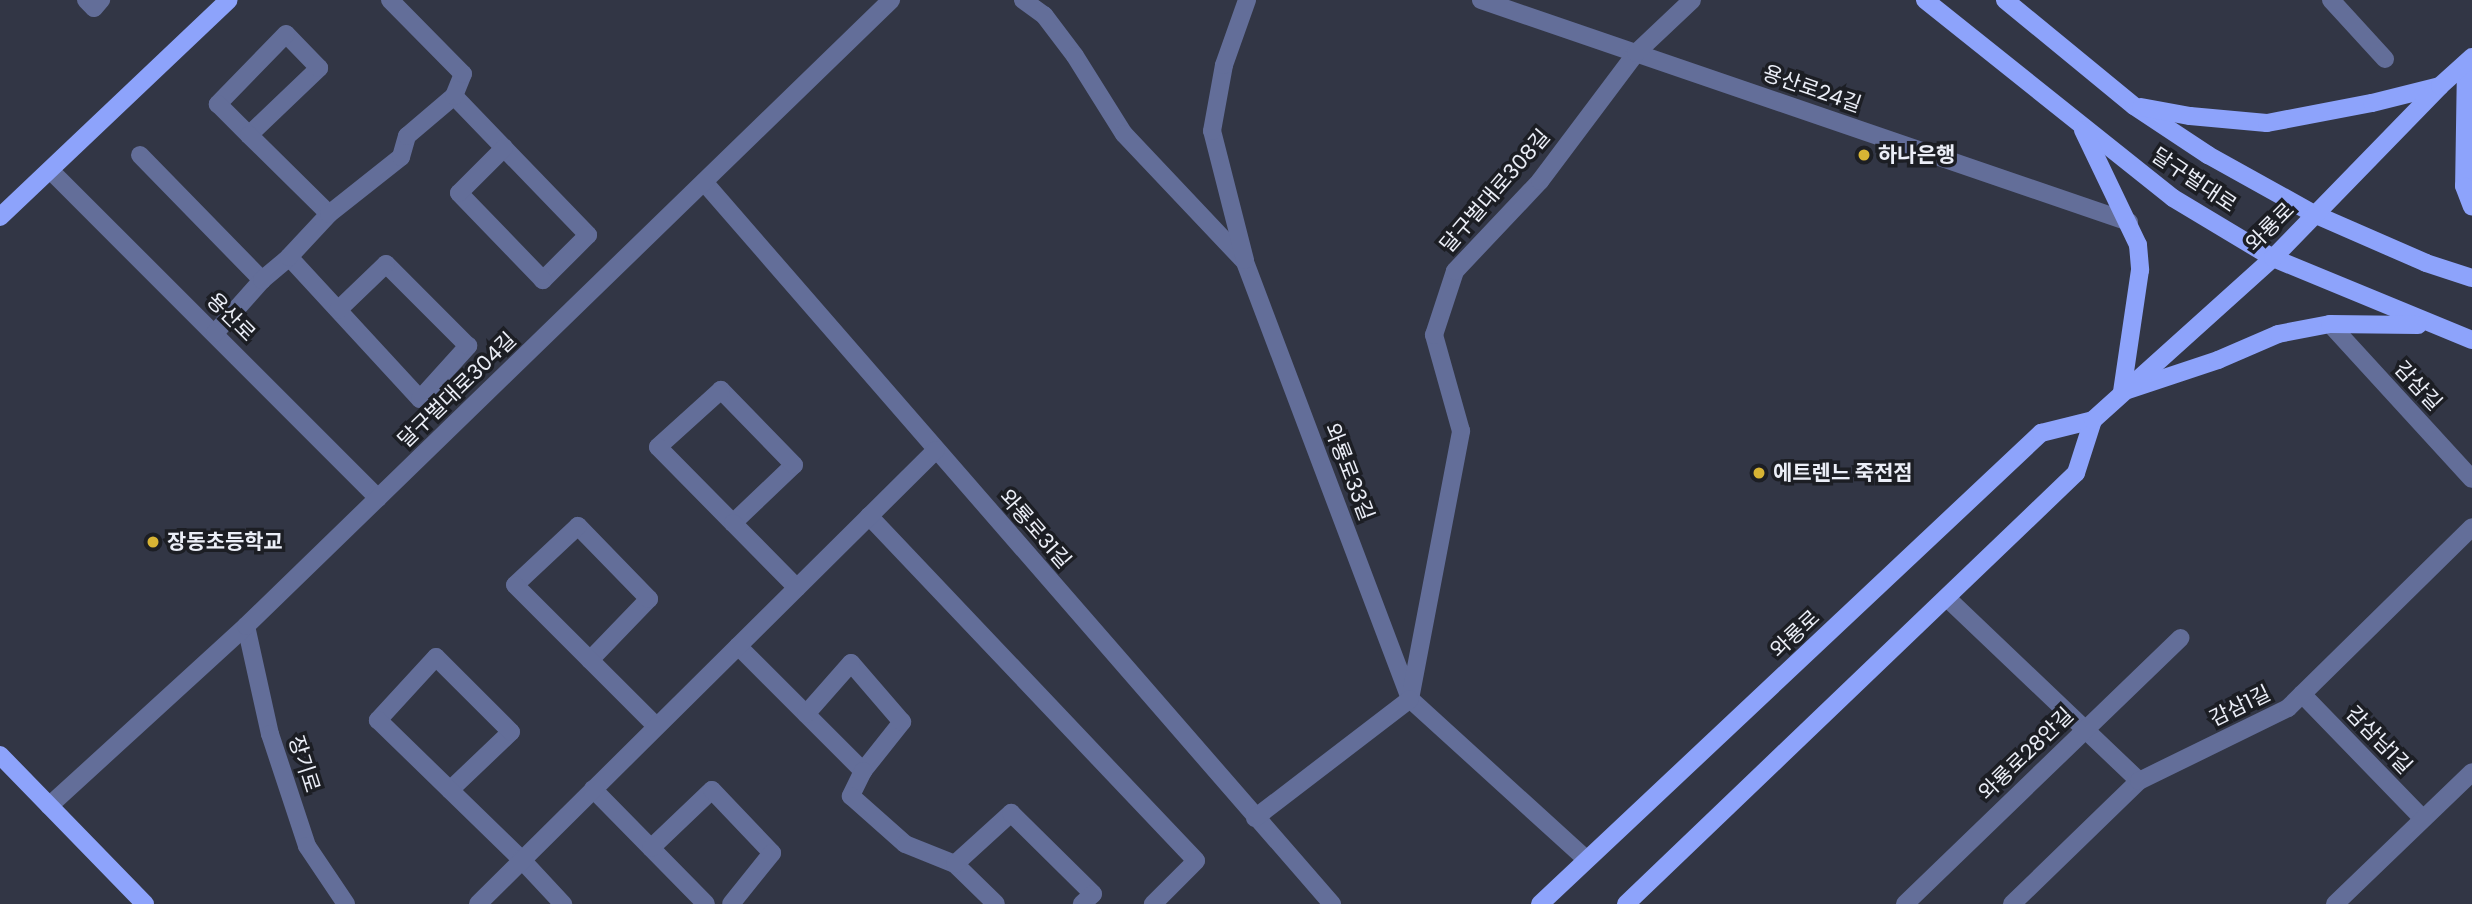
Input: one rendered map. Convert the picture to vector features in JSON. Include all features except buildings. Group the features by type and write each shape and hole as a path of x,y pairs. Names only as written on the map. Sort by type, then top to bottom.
{"main road":[{"path":"0,217 229,0"},
{"name":"달구벌대로","path":"1925,0 2173,198 2273,258 2472,340"},
{"name":"달구벌대로","path":"2005,0 2134,106 2208,155 2314,214 2426,263 2472,278"},
{"path":"2469,61 2464,186 2472,207"},
{"name":"와룡로","path":"1540,904 2040,433 2092,420 2273,258 2440,86 2469,61"},
{"path":"2134,106 2190,116 2267,124 2440,86"},
{"path":"2079,124 2129,222 2138,246 2140,270 2122,392 2218,360 2278,334 2330,324 2433,326"},
{"path":"1628,904 2076,473 2092,420"},
{"path":"0,755 145,904"}],"street":[{"path":"86,0 94,8 101,0"},
{"path":"215,333 262,280 289,257 329,215 401,157 407,136 454,96 463,74 390,0"},
{"name":"달구벌대로304길","path":"49,806 246,626 891,0"},
{"name":"와룡로33길","path":"1023,0 1044,15 1075,56 1124,134 1245,262"},
{"name":"와룡로33길","path":"1247,0 1224,65 1212,131 1245,262 1410,699 1586,859"},
{"name":"용산로24길","path":"1481,0 2129,222"},
{"name":"달구벌대로308길","path":"1410,699 1461,431 1434,335 1455,271 1540,181 1636,53 1692,0"},
{"path":"2331,0 2385,59"},
{"path":"249,135 319,68 286,34 218,104 249,135 329,215"},
{"path":"454,96 504,148 587,235 543,280 459,193 504,148"},
{"path":"140,155 262,280"},
{"name":"용산로","path":"50,170 378,498"},
{"name":"와룡로31길","path":"704,182 1332,904"},
{"path":"289,257 420,399 468,346 386,264 338,310"},
{"name":"감삼길","path":"2330,324 2472,479"},
{"path":"733,523 794,465 721,390 657,447 797,588"},
{"path":"478,904 936,450"},
{"path":"870,516 1196,861 1153,904"},
{"path":"590,660 649,599 578,526 515,585 590,660 656,726"},
{"name":"감삼1길","path":"2012,904 2140,780 2288,708 2472,527"},
{"path":"1947,598 2140,780"},
{"name":"장기로","path":"246,626 270,734 307,846 346,904"},
{"name":"와룡로28안길","path":"1905,904 2180,638"},
{"path":"738,646 863,771"},
{"path":"450,790 511,732 436,657 378,720 450,790 521,859 563,904"},
{"path":"806,714 851,663 902,722 863,771 851,796 905,844 955,864 996,904"},
{"name":"감삼남1길","path":"2302,694 2422,818"},
{"path":"1255,818 1410,699"},
{"path":"2335,904 2472,772"},
{"path":"593,789 706,904"},
{"path":"651,848 712,790 772,853 731,904"},
{"path":"955,864 1011,813 1093,894 1082,904"}],"place":[{"name":"하나은행","path":"1864,155"},
{"name":"에트렌느 죽전점","path":"1759,473"},
{"name":"장동초등학교","path":"153,542"}]}
